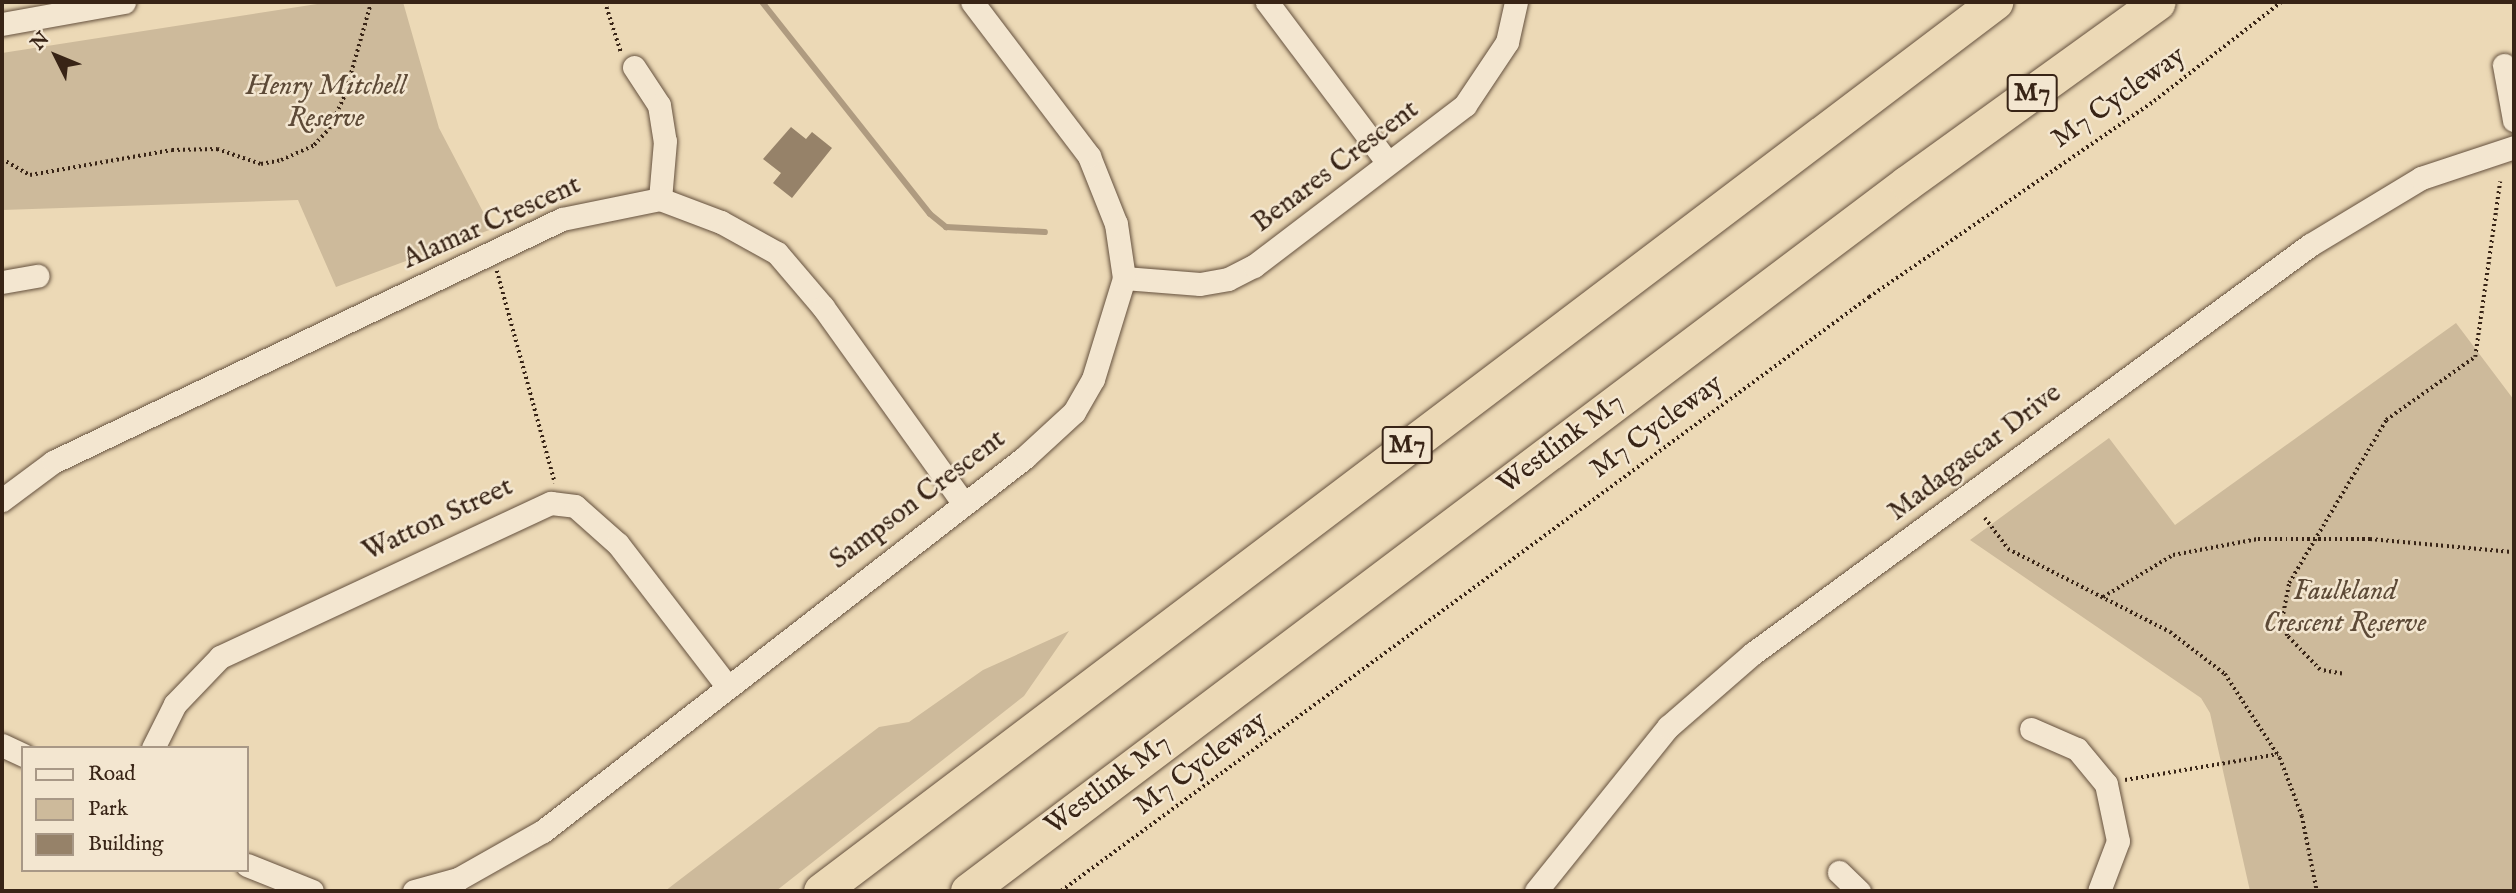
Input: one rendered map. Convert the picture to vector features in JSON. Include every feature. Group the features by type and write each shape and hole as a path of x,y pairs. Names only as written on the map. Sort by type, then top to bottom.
{"highway":[{"name":"M7","path":"821,891 1995,2"},
{"name":"Westlink M7","path":"968,891 1907,183 2158,2"}],"street":[{"path":"2,24 124,2"},
{"name":"Sampson Crescent","path":"414,891 458,879 506,856 962,501 1024,458 1074,412 1093,379 1124,278 1116,224 1089,156 972,2"},
{"path":"1267,2 1388,163"},
{"name":"Benares Crescent","path":"1124,278 1200,284 1228,279 1254,266 1465,105 1489,75 1507,42 1516,2"},
{"path":"2504,65 2514,120"},
{"path":"634,67 659,105 665,141 660,199 722,222 777,253 823,307 962,501"},
{"name":"Madagascar Drive","path":"1536,891 1668,727 1752,654 2310,245 2421,178 2514,147"},
{"name":"Alamar Crescent","path":"2,500 53,461 492,252 573,215 660,199"},
{"path":"2,282 37,276"},
{"path":"561,504 575,506 618,544 726,685"},
{"name":"Watton Street","path":"154,746 174,704 220,657 526,510 561,504"},
{"path":"2031,729 2077,749 2105,784 2118,841 2099,891"},
{"path":"2,745 21,754"},
{"path":"248,865 312,891"},
{"path":"1839,872 1858,891"}],"path":[{"path":"2,159 30,175 172,150 217,149 261,164 281,160 314,145 329,129 345,94 370,2"},
{"path":"605,2 614,43 634,67"},
{"name":"M7 Cycleway","path":"1061,891 1868,297 2154,101 2281,2"},
{"path":"2342,674 2320,670 2298,653 2282,619 2289,583 2386,420 2475,357 2500,182"},
{"path":"492,252 561,504"},
{"path":"1985,518 2008,550 2171,632 2225,674 2278,754 2302,816 2317,891"},
{"path":"2103,597 2173,555 2258,539 2316,537 2514,552"},
{"path":"2105,784 2278,754"}],"green space":[{"name":"Henry Mitchell Reserve","path":"330,2 403,2 439,128 492,229 336,287 298,200 2,210 2,53"},
{"name":"Faulkland Crescent Reserve","path":"2456,323 2514,400 2514,891 2250,891 2210,713 2201,698 1970,540 2109,438 2175,525"},
{"path":"1069,631 1024,696 776,891 665,891 879,727 909,722 983,670"}],"building":[{"path":"791,127 806,139 812,132 832,148 792,198 773,183 781,173 763,159"}],"waterway":[{"path":"762,2 930,214 946,227 1045,232"}]}
